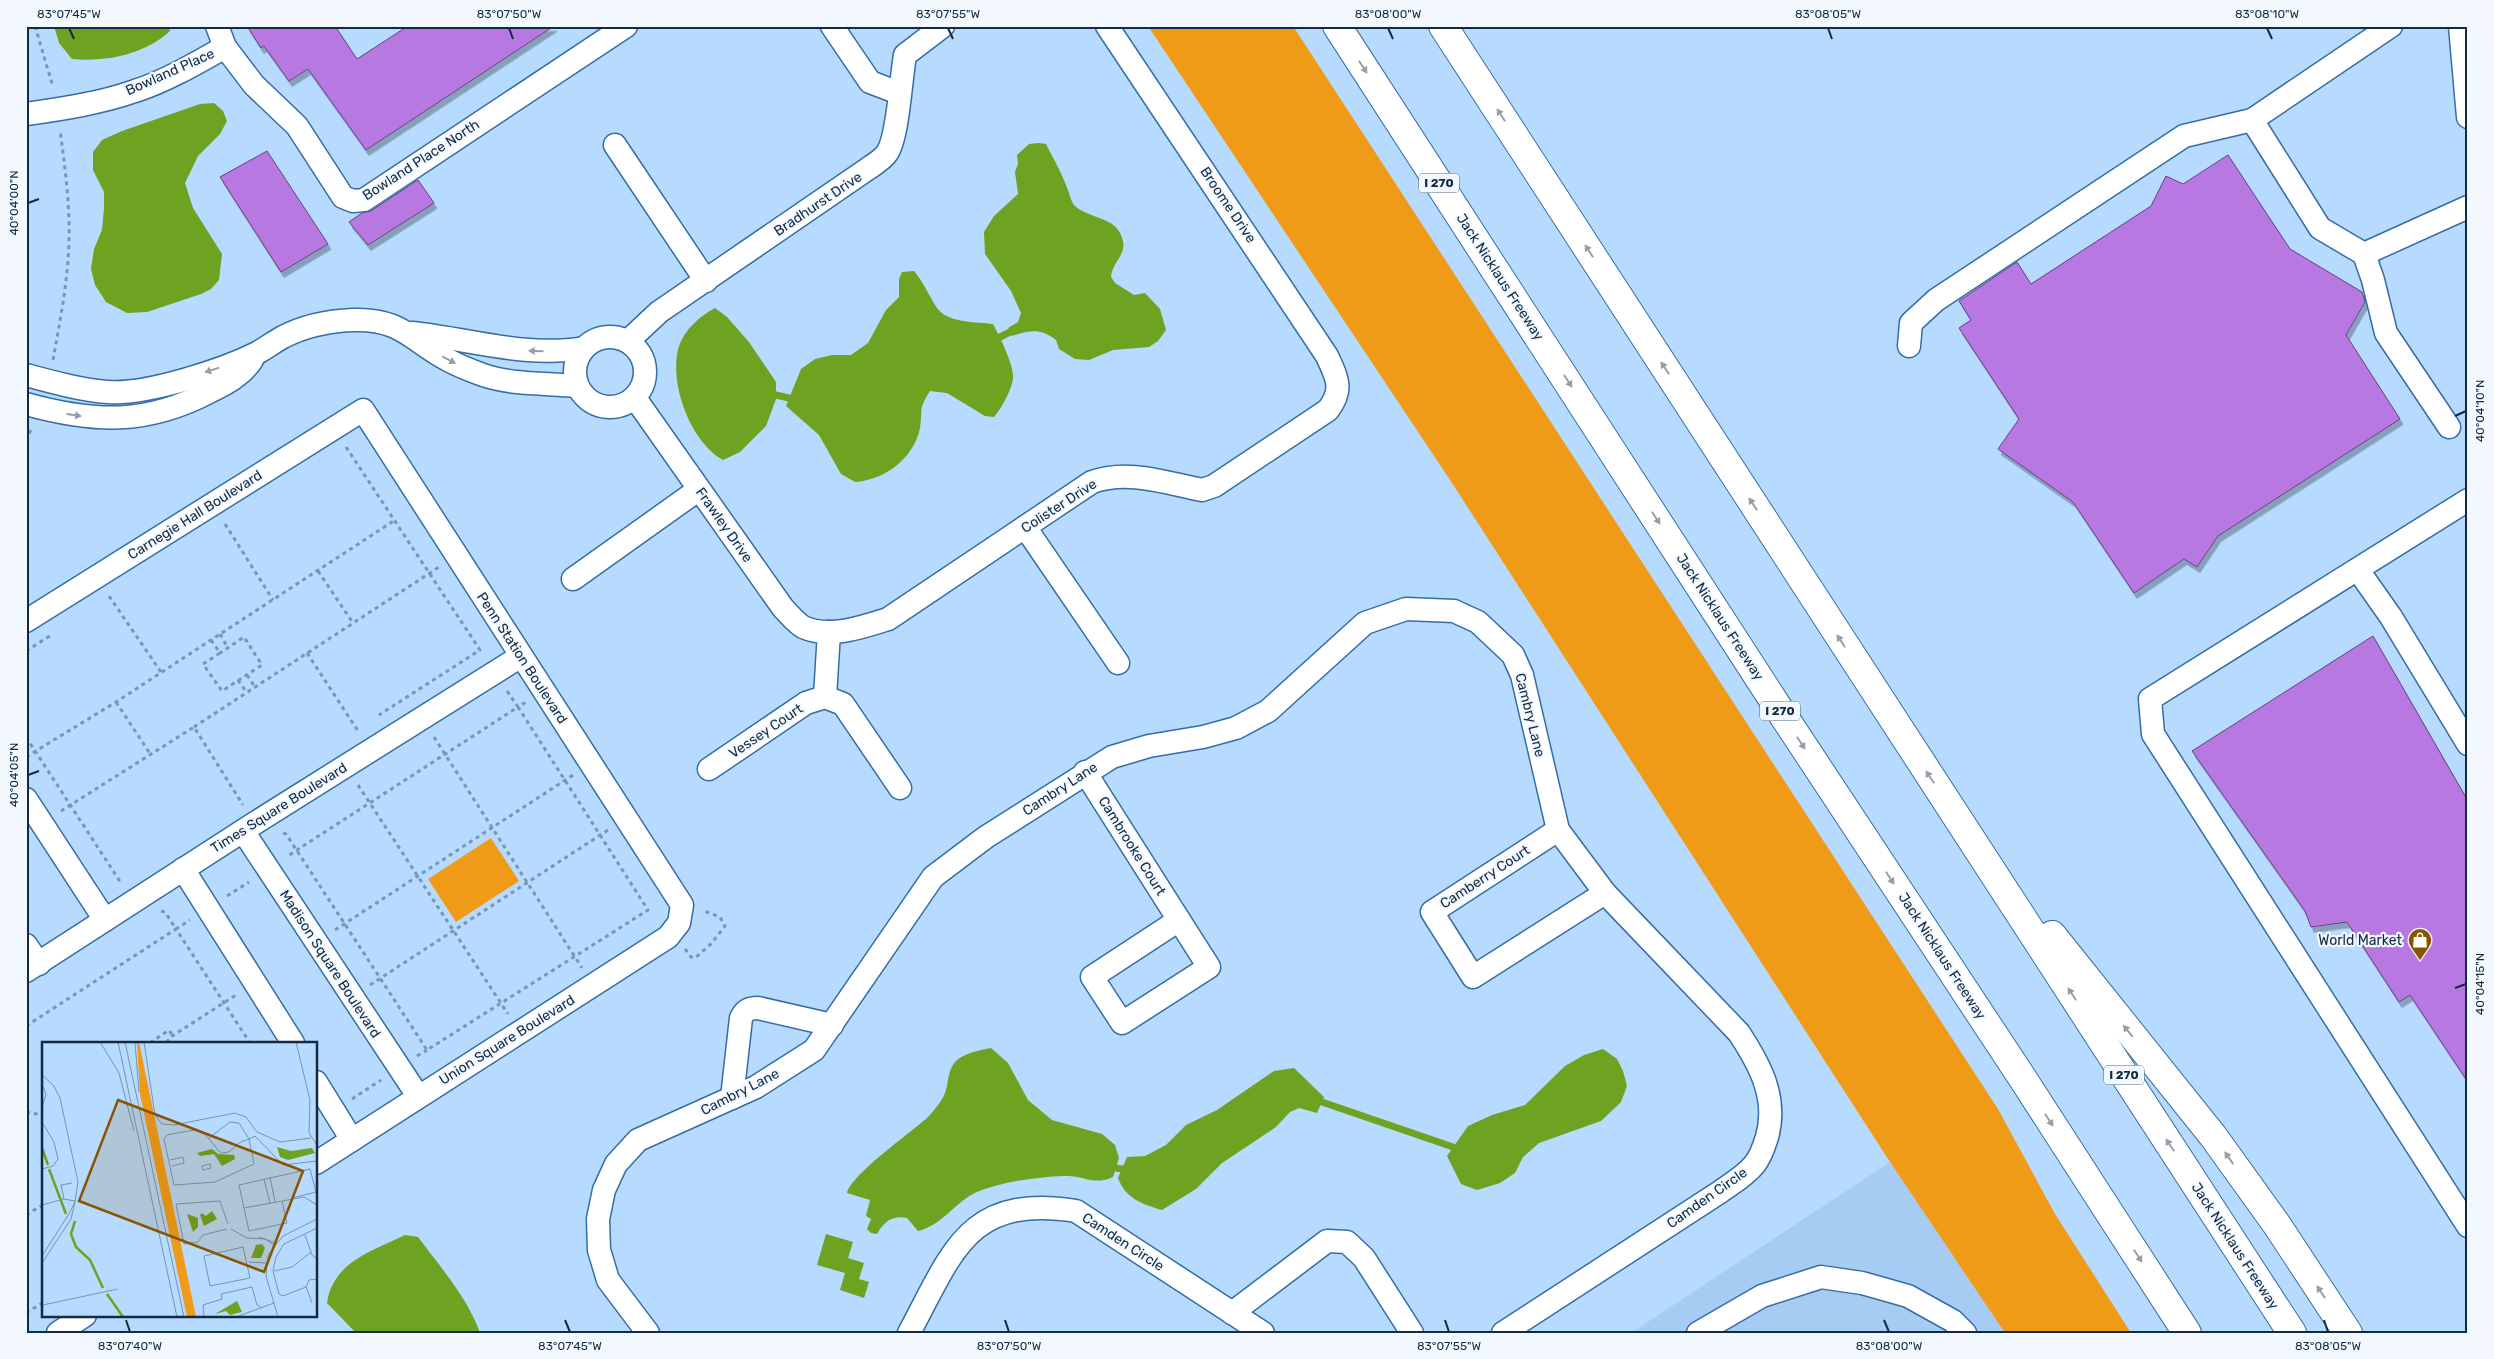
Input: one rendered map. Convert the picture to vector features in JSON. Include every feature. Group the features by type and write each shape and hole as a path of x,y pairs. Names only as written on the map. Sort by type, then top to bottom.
{"highway":[{"name":"Jack Nicklaus Freeway","path":"1337,26 1777,706 2028,1087 2187,1333"},
{"name":"Jack Nicklaus Freeway","path":"1443,26 2292,1333"},
{"path":"1957,818 2213,1136 2276,1225 2348,1333"}],"street":[{"name":"Bowland Place North","path":"217,26 225,47 254,85 297,126 343,198 354,201 364,200 626,26"},
{"path":"832,26 870,82 899,93"},
{"name":"Bradhurst Drive","path":"628,341 659,312 870,168 887,152 895,130 905,55 943,26"},
{"name":"Broome Drive","path":"1108,26 1327,356 1336,374 1339,389"},
{"path":"1909,346 1911,323 1936,300 2184,136 2252,120 2391,26"},
{"path":"2460,26 2468,117"},
{"name":"Bowland Place","path":"26,114 57,110 136,91 225,47"},
{"path":"2252,120 2320,228 2364,254 2373,280 2386,333 2449,427"},
{"path":"615,145 706,281"},
{"path":"2364,254 2468,207"},
{"path":"26,375 109,392 134,390 199,374 257,353 284,337 316,325 354,320 385,324 409,333 448,360 485,376 577,386"},
{"path":"409,333 456,338 519,351 564,352 584,348 605,337 617,337 628,341 640,352 646,368 644,384 635,398 620,406 603,407 588,399 577,386 575,373 577,359 584,348"},
{"path":"33,406 86,417 118,418 161,413 195,400 229,382 245,369 257,353"},
{"name":"Colister Drive","path":"829,632 863,628 888,619 1092,482 1109,476 1124,475 1202,490 1214,486 1328,410 1336,399 1339,389"},
{"name":"Frawley Drive","path":"635,398 698,490 783,608 804,627 829,632"},
{"name":"Carnegie Hall Boulevard","path":"26,621 96,577 218,514 363,410"},
{"name":"Penn Station Boulevard","path":"363,410 682,905"},
{"path":"573,579 698,490"},
{"path":"2468,500 2150,700 2152,734 2468,1226"},
{"path":"1025,527 1118,663"},
{"path":"2358,570 2391,617 2468,744"},
{"name":"Cambry Lane","path":"648,1333 608,1280 599,1250 598,1219 604,1190 616,1164 638,1140 756,1087 814,1050 933,877 986,837 1112,756 1149,746 1212,735 1236,728 1268,711 1365,623 1406,609 1454,610 1478,622 1495,636 1512,655 1522,676 1558,830 1605,893"},
{"path":"829,632 826,697 843,704 900,788"},
{"name":"Times Square Boulevard","path":"30,970 182,869 521,656"},
{"name":"Vessey Court","path":"709,769 806,703 826,697"},
{"name":"Cambrooke Court","path":"1085,772 1209,967 1122,1023 1092,977 1179,920"},
{"path":"26,799 105,920"},
{"name":"Madison Square Boulevard","path":"249,827 268,869 418,1096"},
{"name":"Camberry Court","path":"1558,830 1432,912 1473,976 1605,893"},
{"path":"182,869 293,1042"},
{"name":"Camden Circle","path":"1503,1333 1720,1192 1754,1166 1764,1148 1769,1130 1769,1091 1757,1060 1739,1033 1605,893"},
{"name":"Union Square Boulevard","path":"318,1163 418,1096 668,937 679,923 682,905"},
{"path":"26,945 30,970"},
{"path":"732,1098 741,1018 744,1012 750,1008 758,1008 832,1024"},
{"path":"318,1086 352,1140"},
{"name":"Camden Circle","path":"910,1333 953,1251 975,1227 998,1213 1023,1207 1049,1206 1076,1211 1245,1325"},
{"path":"1245,1325 1327,1241 1347,1242 1364,1258 1412,1333"},
{"path":"1698,1333 1762,1296 1821,1277 1862,1283 1908,1296 1953,1321 1964,1333"},
{"path":"58,1333 84,1316"}],"path":[{"path":"35,26 54,90 67,184 69,241 64,299 49,381"},
{"path":"26,441 33,406"},
{"path":"337,450 345,444 480,650 373,719"},
{"path":"218,514 232,518"},
{"path":"216,528 218,514"},
{"path":"218,514 273,600"},
{"path":"26,757 116,702 395,520"},
{"path":"42,823 151,755 353,622 457,557"},
{"path":"318,570 353,622"},
{"path":"96,577 162,672"},
{"path":"101,602 118,592"},
{"path":"26,651 60,629"},
{"path":"220,634 228,648"},
{"path":"244,637 262,665 222,690 203,664 228,648 244,637"},
{"path":"211,640 220,653"},
{"path":"307,653 371,750"},
{"path":"247,675 255,687"},
{"path":"238,680 247,693"},
{"path":"116,702 151,755"},
{"path":"26,1026 518,707 648,910 333,1112"},
{"path":"422,719 593,985"},
{"path":"349,735 365,724"},
{"path":"194,727 243,804 249,827 286,834 427,1050"},
{"path":"26,737 121,883 129,877"},
{"path":"316,942 590,764"},
{"path":"345,766 500,1004 520,1031"},
{"path":"235,809 251,798"},
{"path":"352,997 627,818"},
{"path":"668,937 680,941 691,957 695,958 711,944 725,926 720,917 704,910"},
{"path":"176,929 249,1042"},
{"path":"168,1042 173,1036 255,982"},
{"path":"151,1042 169,1030 173,1036"},
{"path":"26,1112 36,1114 42,1112"},
{"path":"26,1215 42,1205"},
{"path":"26,1313 42,1303"}],"shaded area":[{"path":"54,26 169,26 170,31 160,39 136,51 111,58 85,60 72,59 59,43"},
{"path":"1148,26 1293,26 1998,1109 2055,1214 2131,1333 2005,1333 1890,1162 1452,483"},
{"path":"214,103 223,111 227,121 220,134 198,156 185,183 193,208 222,254 219,280 211,289 201,294 147,312 127,313 106,302 95,285 91,269 94,249 102,230 104,208 104,192 93,170 93,152 102,140 122,131 200,104"},
{"path":"1029,144 1046,144 1075,206 1110,223 1120,233 1123,241 1123,251 1111,277 1115,283 1134,295 1145,293 1160,309 1166,330 1158,341 1149,347 1113,350 1089,360 1075,359 1059,349 1056,340 1045,333 1029,331 1012,336 1008,328 1018,322 1021,313 1011,291 985,254 984,232 994,216 1018,194 1015,172 1018,164 1017,155"},
{"path":"914,271 942,313 948,317 963,321 993,324 1012,367 1012,384 994,417 985,416 947,393 930,391 922,406 917,439 905,458 896,466 877,477 855,482 841,474 819,435 786,406 801,369 815,359 832,355 851,355 868,343 886,310 899,297 899,279 902,272"},
{"path":"715,308 727,317 749,342 776,382 776,399 766,426 740,452 723,460 701,440 684,410 679,393 676,360 679,346 685,334 704,315"},
{"path":"491,838 519,881 456,922 428,879"},
{"path":"991,1048 1008,1063 1028,1100 1052,1120 1102,1134 1115,1145 1119,1158 1113,1177 1106,1180 1094,1180 1072,1176 1054,1177 1002,1184 973,1194 927,1228 918,1231 907,1218 902,1217 889,1220 877,1234 871,1233 867,1229 871,1219 866,1216 870,1200 847,1193 851,1185 882,1154 932,1113 944,1096 951,1068 959,1058"},
{"path":"1603,1049 1617,1059 1623,1071 1627,1086 1621,1102 1601,1121 1539,1143 1523,1157 1515,1173 1500,1183 1477,1190 1461,1184 1447,1156 1468,1126 1492,1115 1525,1105 1565,1066 1584,1055"},
{"path":"1294,1068 1324,1097 1317,1113 1299,1108 1290,1112 1276,1127 1222,1163 1196,1189 1162,1210 1135,1200 1125,1191 1118,1178 1127,1157 1145,1156 1166,1145 1186,1125 1217,1110 1274,1071"},
{"path":"1890,1162 2005,1333 1631,1333"},
{"path":"826,1234 853,1242 848,1258 864,1263 859,1279 869,1282 864,1298 840,1290 845,1273 817,1265"},
{"path":"405,1235 418,1237 435,1259 469,1308 480,1333 356,1333 327,1303 337,1277 346,1268 367,1253"}],"building":[{"path":"247,26 335,26 357,59 408,26 554,26 366,150 308,69 289,81 264,46 261,48"},
{"path":"267,151 328,244 281,272 220,177"},
{"path":"2228,155 2290,249 2362,292 2365,302 2346,335 2400,419 2218,536 2197,567 2184,559 2134,593 2073,502 1998,449 2019,419 1959,328 1971,320 1959,301 2017,262 2031,284 2151,206 2166,176 2183,184"},
{"path":"418,180 434,203 368,245 349,222 362,213 371,211"},
{"path":"2373,636 2468,801 2468,1082 2410,995 2399,1002 2347,922 2311,927 2305,911 2192,751"}],"waterway":[{"path":"1000,337 1010,332"},
{"path":"776,395 789,398"},
{"path":"1322,1102 1453,1147"},
{"path":"1116,1168 1122,1169"}],"place":[{"name":"World Market","path":"2420,961"}]}
